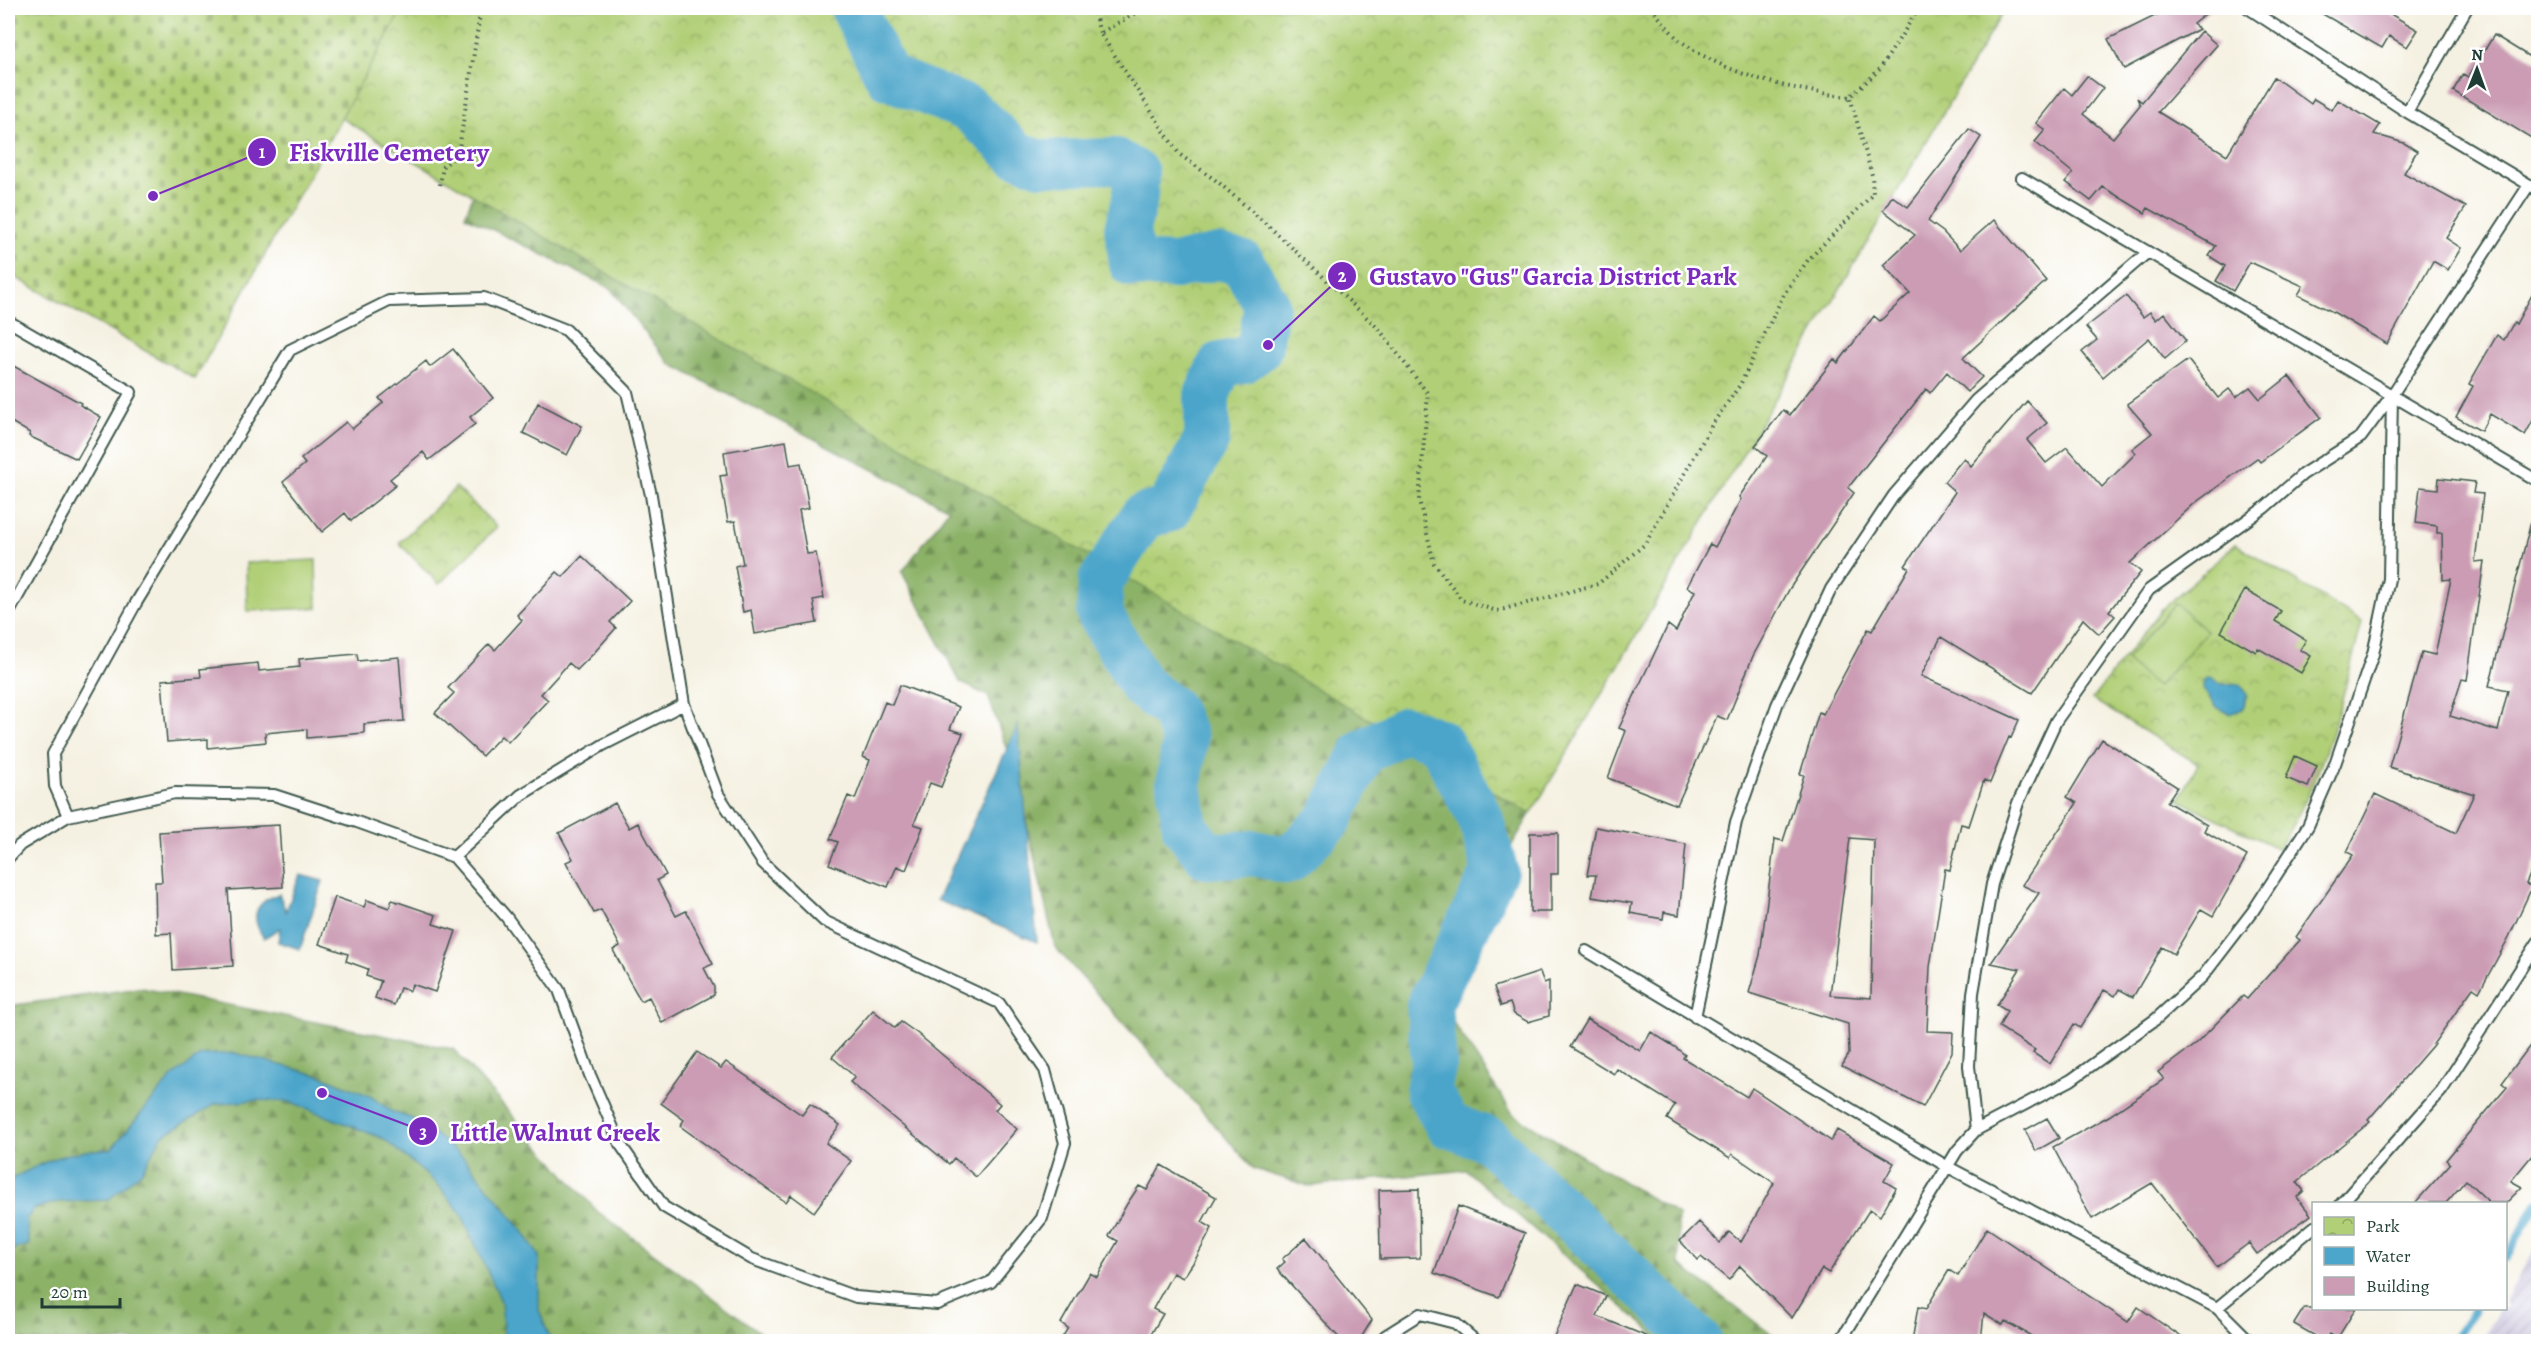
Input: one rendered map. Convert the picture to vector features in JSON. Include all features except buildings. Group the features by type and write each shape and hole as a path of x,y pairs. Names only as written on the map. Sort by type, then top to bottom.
{"lane":[{"path":"1976,1131 1969,1066 1973,993 1992,884 2018,803 2056,721 2149,590 2264,508 2303,474 2361,437 2534,188 2407,112 2248,8"},
{"path":"2407,112 2467,8"},
{"path":"2022,178 2538,481"},
{"path":"1695,1017 1736,822 1777,705 1831,589 1894,495 1976,399 2148,252"},
{"path":"8,858 20,846 68,816 175,793 274,795 454,856 507,918 559,990 590,1075 620,1144 664,1207 752,1259 856,1297 937,1304 991,1282 1042,1218 1065,1143 1045,1070 999,1003 824,921 763,863 718,794 684,704 651,495 627,392 566,330 484,298 389,301 290,350 136,603 52,754 55,786 68,816"},
{"path":"8,321 130,392 8,615"},
{"path":"1840,1341 1957,1151 1976,1131 2071,1080 2156,1019 2203,976 2253,911 2308,826 2335,764 2373,654 2389,579 2392,395"},
{"path":"454,856 521,795 603,745 684,704"},
{"path":"2342,1202 2442,1090 2538,942"},
{"path":"1586,951 1948,1167 2217,1308 2251,1341"},
{"path":"2217,1308 2312,1228"},
{"path":"1381,1341 1385,1336 1420,1314 1455,1323 1477,1341"}],"path":[{"path":"440,185 443,166 458,155 481,8"},
{"path":"1093,8 1100,33 1179,154 1218,182 1379,329 1428,394 1419,500 1434,563 1462,600 1497,611 1598,584 1645,544 1713,423 1740,386 1784,294 1808,260 1873,194 1872,175 1850,97"},
{"path":"1100,33 1145,8"},
{"path":"1651,8 1681,41 1736,71 1805,91 1850,97"},
{"path":"1850,97 1880,69 1919,8"}],"shaded area":[{"path":"2538,1243 2538,1341 2480,1341 2499,1310 2507,1310 2507,1297"}],"green space":[{"path":"8,8 403,8 195,379 8,273"},
{"path":"403,8 2005,8 1531,814 341,118"},
{"path":"492,147 1673,573 1429,985 1513,1114 1678,1215 1679,1264 1780,1341 1662,1341 1466,1170 1309,1186 1254,1169 1055,947 1015,773 988,696 960,682 902,572 949,509 670,364 610,288 465,216"},
{"path":"456,487 497,527 439,584 399,543"},
{"path":"2236,544 2362,622 2339,711 2316,776 2304,804 2279,849 2179,800 2198,764 2092,699 2162,609"},
{"path":"316,560 317,608 247,611 246,563"},
{"path":"2175,603 2207,631 2157,687 2126,660"},
{"path":"141,988 453,1049 597,1211 771,1341 8,1341 8,1006"}],"water":[{"path":"2209,677 2222,684 2242,686 2247,695 2243,709 2230,714 2216,707 2203,689 2204,680"},
{"path":"1018,725 1037,942 937,900"},
{"path":"300,875 323,881 300,949 278,942 280,928 264,938 259,930 256,917 264,901 279,894 286,911"},
{"path":"235,1053 322,1076 370,1096 393,1112 419,1121 464,1158 523,1231 539,1256 539,1310 551,1341 504,1341 501,1301 461,1213 436,1183 384,1139 291,1102 257,1100 216,1104 162,1136 142,1171 108,1200 57,1202 34,1209 26,1219 29,1245 8,1251 8,1181 34,1167 69,1154 111,1149 172,1077 201,1055"}],"waterway":[{"path":"853,8 888,77 969,109 1015,153 1040,163 1116,161 1136,173 1135,198 1127,229 1132,264 1176,266 1218,257 1242,263 1267,305 1259,349 1244,360 1220,365 1207,395 1207,439 1168,510 1143,516 1101,581 1099,613 1142,686 1172,709 1185,739 1179,784 1185,828 1207,856 1254,853 1288,861 1329,820 1363,752 1406,729 1440,742 1480,817 1495,870 1429,1005 1434,1063 1428,1091 1448,1125 1489,1140 1700,1342"},
{"path":"2507,1256 2538,1202"},
{"path":"2452,1342 2474,1310"}],"place":[{"name":"Fiskville Cemetery","path":"153,196"},
{"name":"Gustavo \"Gus\" Garcia District Park","path":"1268,345"},
{"name":"Little Walnut Creek","path":"322,1093"}]}
